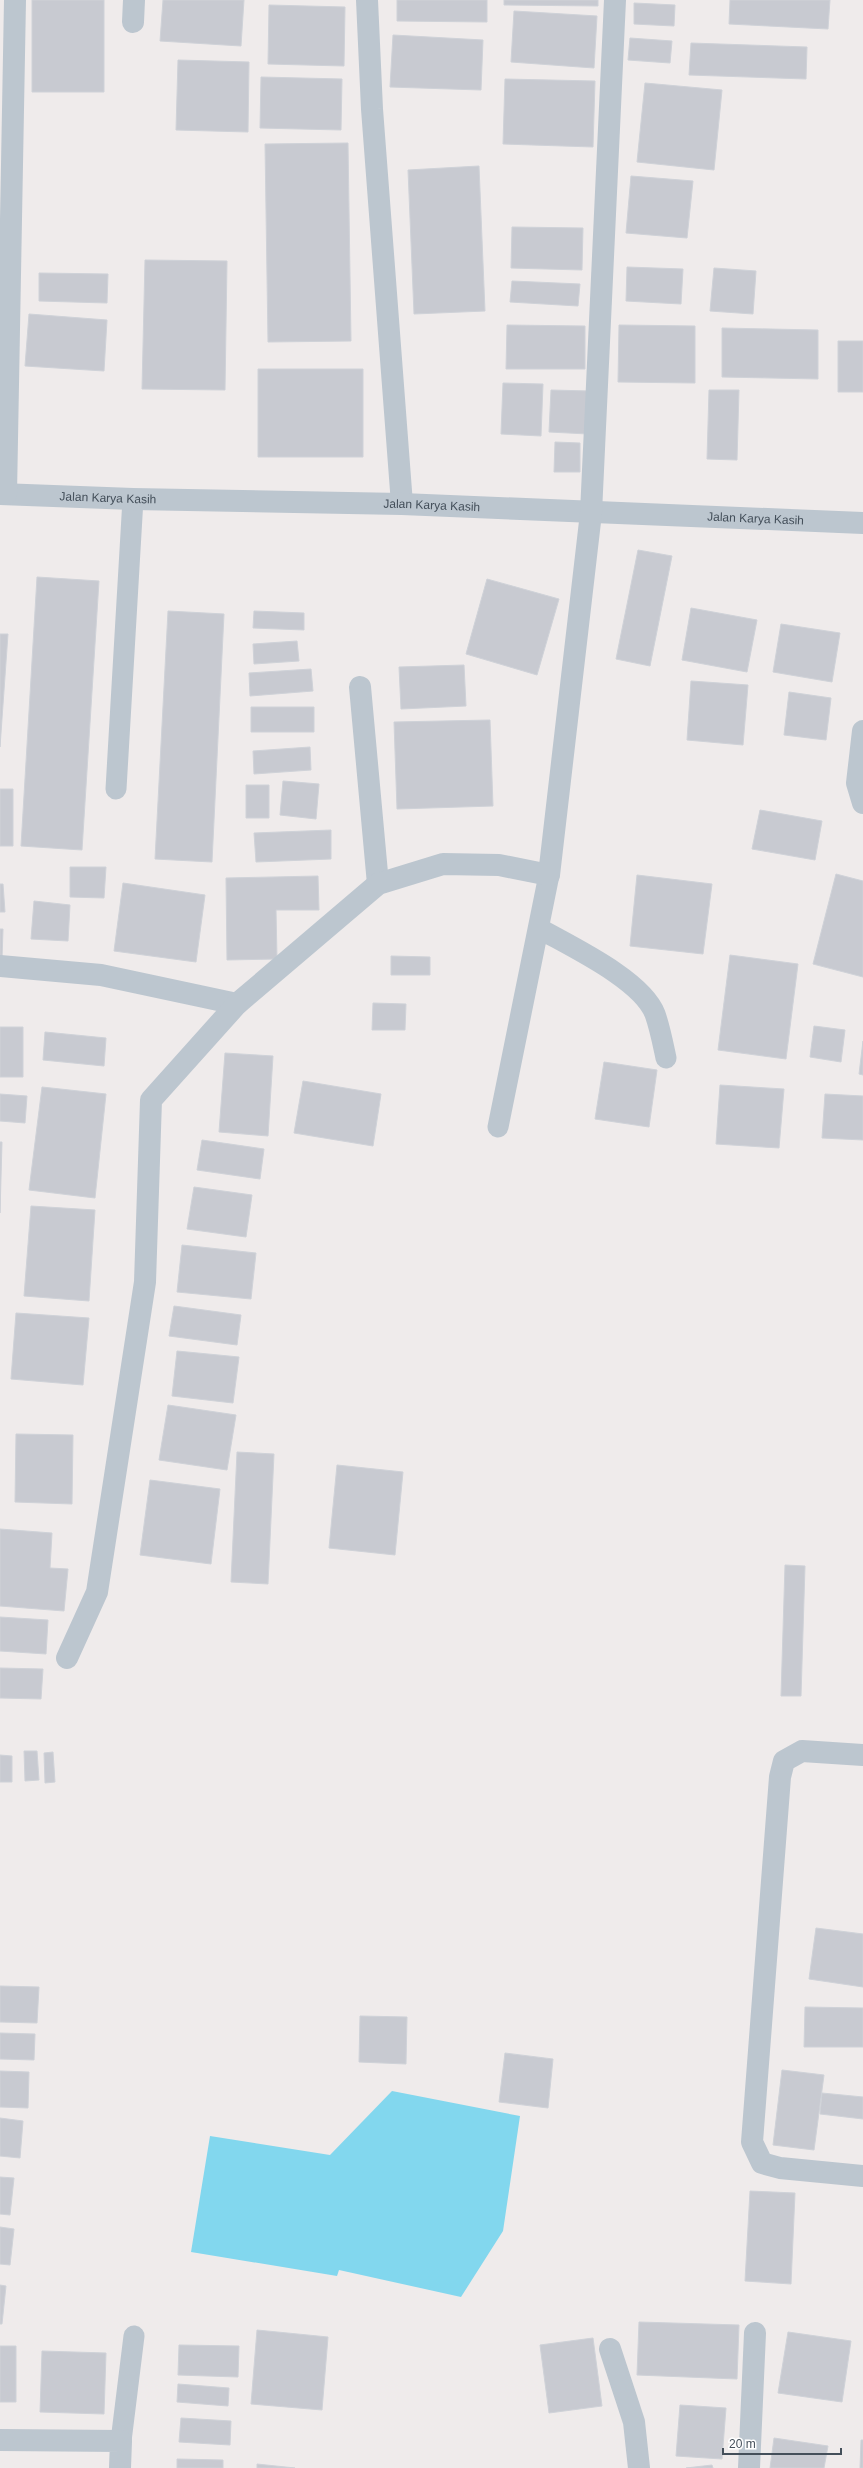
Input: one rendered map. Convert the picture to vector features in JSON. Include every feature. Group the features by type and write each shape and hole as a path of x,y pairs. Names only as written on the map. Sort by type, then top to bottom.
{"street":[{"path":"3,494 15,0"},
{"path":"133,22 134,0"},
{"path":"367,0 372,109 402,504"},
{"path":"67,1658 96,1592 145,1282 151,1100 237,1004 378,884 443,864 499,865 549,875 591,513 615,0"},
{"name":"Jalan Karya Kasih","path":"3,494 133,499 402,504 591,513 863,523"},
{"path":"360,687 378,884"},
{"path":"863,731 857,783 863,803"},
{"path":"0,966 101,975 237,1004"},
{"path":"863,1755 802,1751 784,1761 780,1777 752,2142 762,2163 780,2168 863,2176"},
{"path":"749,2468 755,2333"},
{"path":"610,2349 634,2422 640,2468"},
{"path":"0,2440 121,2441 120,2468"}],"lane":[{"path":"116,789 133,499"},
{"path":"498,1127 540,929 549,875"},
{"path":"540,929 603,966 640,990 655,1013 666,1058"},
{"path":"121,2441 134,2336"}],"water":[{"path":"392,2091 520,2116 503,2231 461,2297 339,2270 337,2276 191,2252 210,2136 330,2155"}],"building":[{"path":"32,0 104,0 104,92 32,92"},
{"path":"163,0 244,0 241,46 160,41"},
{"path":"397,0 487,0 487,22 397,21"},
{"path":"504,0 598,0 598,6 504,5"},
{"path":"730,0 830,0 828,29 729,24"},
{"path":"634,3 675,5 674,26 634,24"},
{"path":"269,5 345,7 344,66 268,64"},
{"path":"514,11 597,16 594,68 511,62"},
{"path":"393,35 483,40 481,90 390,87"},
{"path":"630,38 672,41 670,63 628,60"},
{"path":"691,43 807,47 806,79 689,75"},
{"path":"178,60 249,62 248,132 176,130"},
{"path":"261,77 342,79 341,130 260,128"},
{"path":"505,79 595,81 593,147 503,144"},
{"path":"645,83 722,90 714,170 637,162"},
{"path":"348,143 351,341 268,342 265,144"},
{"path":"479,166 485,311 414,314 408,170"},
{"path":"631,176 693,181 687,238 626,233"},
{"path":"512,227 583,228 582,270 511,268"},
{"path":"145,260 227,261 225,390 142,389"},
{"path":"627,267 683,269 681,304 626,301"},
{"path":"714,268 756,271 753,314 710,311"},
{"path":"39,273 108,274 107,303 39,301"},
{"path":"512,281 580,284 578,306 510,302"},
{"path":"29,314 107,320 104,371 25,366"},
{"path":"507,325 585,326 585,369 506,369"},
{"path":"619,325 695,326 695,383 618,382"},
{"path":"722,328 818,330 818,379 722,377"},
{"path":"838,341 863,341 863,392 838,392"},
{"path":"258,369 363,369 363,457 258,457"},
{"path":"503,383 543,384 541,436 501,434"},
{"path":"551,390 590,391 588,434 549,432"},
{"path":"709,390 739,390 737,460 707,459"},
{"path":"555,442 580,443 580,472 554,472"},
{"path":"638,550 672,556 650,666 616,659"},
{"path":"37,577 99,581 82,850 21,846"},
{"path":"487,579 559,599 537,675 466,654"},
{"path":"691,608 757,620 747,672 682,660"},
{"path":"168,611 224,614 212,862 155,859"},
{"path":"254,611 304,613 304,630 253,628"},
{"path":"781,624 840,633 832,682 773,672"},
{"path":"0,634 8,634 0,747"},
{"path":"297,641 299,661 254,664 253,644"},
{"path":"464,665 466,706 401,709 399,667"},
{"path":"311,669 313,691 250,696 249,673"},
{"path":"691,681 748,685 743,745 687,740"},
{"path":"789,692 831,698 826,740 784,735"},
{"path":"251,707 314,707 314,732 251,732"},
{"path":"490,720 493,806 397,809 394,722"},
{"path":"310,747 311,770 254,774 253,751"},
{"path":"283,781 319,784 316,819 280,815"},
{"path":"246,785 269,785 269,818 246,818"},
{"path":"0,789 13,789 13,846 0,846"},
{"path":"760,810 822,821 815,860 752,849"},
{"path":"331,830 331,859 256,862 254,833"},
{"path":"70,867 106,867 104,898 70,897"},
{"path":"836,874 863,881 863,977 813,964"},
{"path":"637,875 712,884 703,954 630,946"},
{"path":"318,876 319,910 276,910 277,959 227,960 226,878"},
{"path":"123,883 205,895 196,962 114,951"},
{"path":"0,884 3,884 5,912 0,912"},
{"path":"34,901 70,905 68,941 31,939"},
{"path":"0,929 3,929 2,959 0,959"},
{"path":"730,955 798,964 786,1059 718,1050"},
{"path":"391,956 430,957 430,975 391,975"},
{"path":"373,1003 406,1004 405,1030 372,1030"},
{"path":"814,1026 845,1030 841,1062 810,1057"},
{"path":"0,1027 23,1027 23,1077 0,1077"},
{"path":"45,1032 106,1038 104,1066 43,1060"},
{"path":"863,1041 863,1075 859,1074"},
{"path":"225,1053 273,1056 268,1136 219,1132"},
{"path":"604,1062 657,1070 649,1127 595,1119"},
{"path":"303,1081 381,1094 373,1146 294,1133"},
{"path":"720,1085 784,1089 779,1148 716,1144"},
{"path":"42,1087 106,1094 95,1198 29,1190"},
{"path":"0,1094 27,1096 25,1123 0,1121"},
{"path":"825,1094 863,1096 863,1140 822,1138"},
{"path":"202,1140 264,1149 260,1179 197,1170"},
{"path":"0,1142 2,1142 0,1213"},
{"path":"194,1187 252,1195 246,1237 187,1229"},
{"path":"31,1206 95,1210 89,1301 24,1296"},
{"path":"182,1245 256,1253 251,1299 177,1292"},
{"path":"174,1306 241,1315 237,1345 169,1336"},
{"path":"16,1313 89,1318 83,1385 11,1379"},
{"path":"177,1351 239,1357 233,1403 172,1396"},
{"path":"168,1405 236,1415 227,1470 159,1460"},
{"path":"16,1434 73,1435 72,1504 15,1502"},
{"path":"237,1452 274,1454 268,1584 231,1582"},
{"path":"337,1465 403,1472 395,1555 329,1548"},
{"path":"150,1480 220,1489 211,1564 140,1555"},
{"path":"0,1529 52,1533 50,1568 68,1569 64,1611 0,1606"},
{"path":"785,1565 805,1566 801,1696 781,1696"},
{"path":"0,1617 48,1620 46,1654 0,1651"},
{"path":"0,1668 43,1669 41,1699 0,1698"},
{"path":"24,1751 37,1751 39,1780 25,1781"},
{"path":"53,1752 55,1782 45,1783 44,1753"},
{"path":"0,1755 12,1756 12,1782 0,1782"},
{"path":"816,1928 863,1934 863,1987 809,1979"},
{"path":"0,1986 39,1987 37,2023 0,2022"},
{"path":"805,2007 863,2008 863,2047 804,2047"},
{"path":"360,2016 407,2017 406,2064 359,2062"},
{"path":"0,2033 35,2034 34,2060 0,2059"},
{"path":"505,2053 553,2059 548,2108 499,2102"},
{"path":"782,2070 824,2075 814,2150 773,2145"},
{"path":"0,2071 29,2072 28,2108 0,2107"},
{"path":"822,2093 863,2097 863,2119 820,2114"},
{"path":"0,2118 23,2121 20,2158 0,2156"},
{"path":"0,2177 14,2178 10,2215 0,2214"},
{"path":"750,2191 795,2193 791,2284 745,2281"},
{"path":"0,2227 14,2229 10,2265 0,2264"},
{"path":"0,2285 6,2286 2,2324 0,2324"},
{"path":"639,2322 739,2325 737,2379 637,2375"},
{"path":"257,2330 328,2337 322,2410 251,2404"},
{"path":"788,2332 851,2341 842,2402 778,2393"},
{"path":"593,2338 602,2406 549,2413 540,2345"},
{"path":"179,2345 239,2346 238,2377 178,2375"},
{"path":"0,2346 16,2346 16,2402 0,2402"},
{"path":"42,2351 106,2353 104,2414 40,2412"},
{"path":"178,2384 229,2388 228,2406 177,2402"},
{"path":"680,2405 726,2408 722,2459 676,2456"},
{"path":"181,2418 231,2421 230,2445 179,2442"},
{"path":"774,2438 828,2446 824,2468 770,2468"},
{"path":"861,2440 863,2440 863,2468 860,2468"},
{"path":"177,2459 223,2460 223,2468 177,2468"},
{"path":"257,2464 295,2468 257,2468"},
{"path":"712,2465 713,2468 686,2468"}]}
